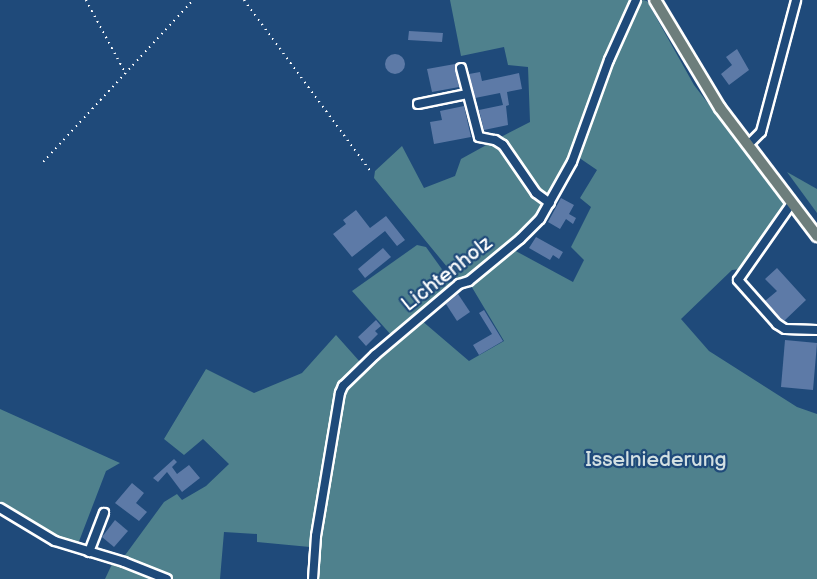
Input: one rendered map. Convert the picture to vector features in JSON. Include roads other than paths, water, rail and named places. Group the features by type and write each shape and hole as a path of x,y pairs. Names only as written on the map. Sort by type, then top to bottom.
{"main road":[{"path":"655,0 694,69 817,236"}],"street":[{"name":"Lichtenholz","path":"313,579 316,536 343,386 459,285 469,281 520,239 540,219 584,135 609,60 636,0"},
{"path":"748,145 761,132 796,0"},
{"path":"461,68 478,137 495,140 503,146 536,193 550,203"},
{"path":"418,104 467,94"},
{"path":"792,203 738,280 777,324 785,329 817,330"},
{"path":"0,508 43,536 124,562 167,579"},
{"path":"89,552 104,513"}],"park label":[{"name":"Isselniederung","path":"656,460"}]}
